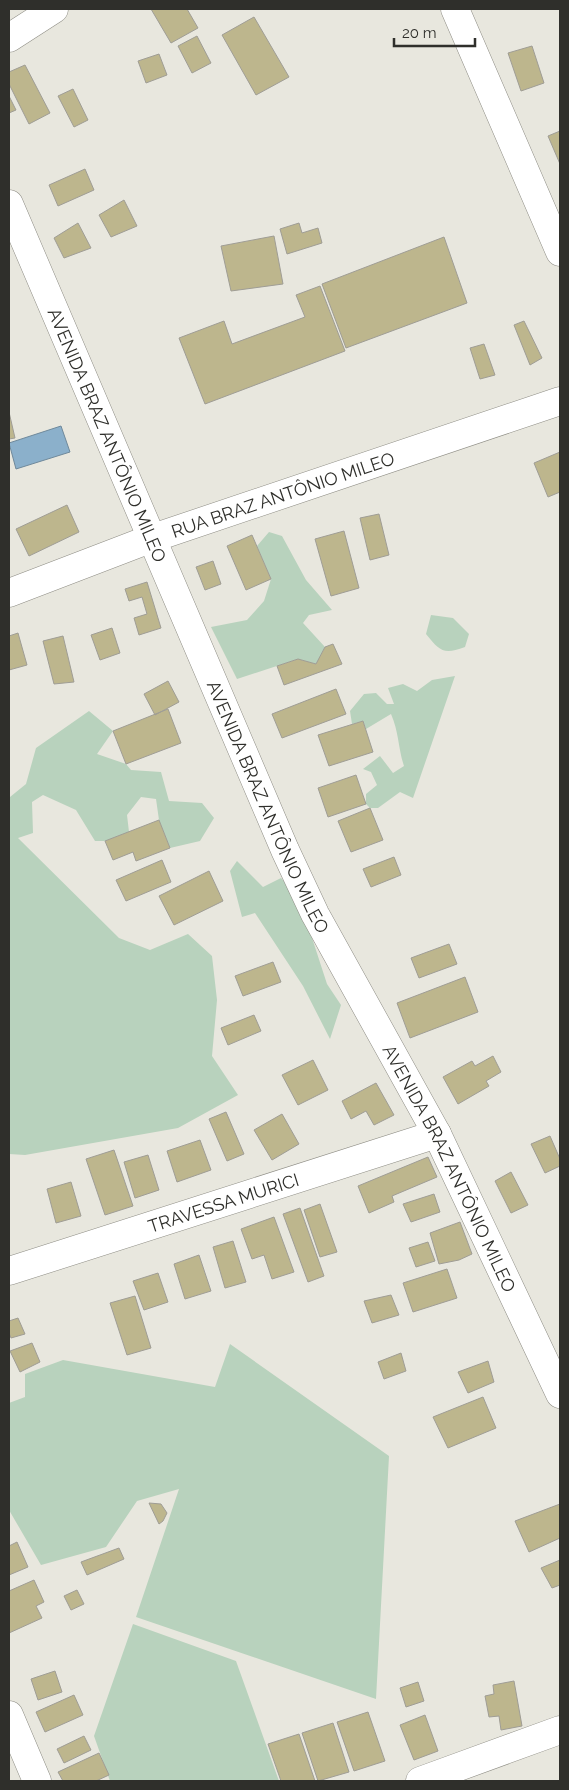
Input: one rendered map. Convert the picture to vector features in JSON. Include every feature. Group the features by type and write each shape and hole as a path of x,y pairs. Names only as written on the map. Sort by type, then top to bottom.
{"street":[{"path":"9,38 54,9"},
{"path":"455,9 559,247"},
{"name":"AVENIDA BRAZ ANTÔNIO MILEO","path":"9,204 150,539 315,914 437,1134 560,1394"},
{"name":"RUA BRAZ ANTÔNIO MILEO","path":"9,593 150,539 560,401"},
{"name":"TRAVESSA MURICI","path":"9,1271 437,1134"},
{"path":"9,1715 37,1781"},
{"path":"420,1781 560,1730"}],"green space":[{"path":"269,532 282,536 306,580 332,610 309,615 303,623 325,647 316,664 298,659 237,679 211,627 247,620 264,601 271,579 257,546"},
{"path":"431,615 453,618 469,634 465,647 452,651 439,648 426,634"},
{"path":"455,676 413,798 400,792 378,808 370,808 366,804 366,794 377,785 371,772 363,769 380,756 393,773 404,766 396,727 391,714 366,729 363,721 352,724 350,711 364,694 376,693 387,704 394,704 388,688 403,684 417,691 432,680"},
{"path":"89,711 113,731 97,754 126,764 131,770 161,772 169,801 202,803 214,818 200,841 170,848 159,820 156,799 141,797 127,815 129,832 105,841 95,841 76,810 43,795 32,802 33,833 18,838 119,938 150,950 188,934 212,956 217,1000 212,1056 238,1095 178,1128 25,1155 9,1154 9,796 26,784 36,748"},
{"path":"237,861 263,887 281,878 299,898 327,984 341,1005 330,1039 303,986 255,913 242,917 230,871"},
{"path":"230,1344 389,1456 376,1699 136,1617 179,1489 137,1501 106,1547 41,1565 9,1510 9,1403 25,1397 25,1374 63,1360 215,1387"},
{"path":"133,1624 236,1661 279,1781 110,1781 94,1736"}],"water":[{"path":"61,426 70,452 16,469 9,443"}],"building":[{"path":"151,9 187,9 198,28 171,43"},
{"path":"254,17 289,77 256,95 222,35"},
{"path":"197,36 211,63 192,73 178,46"},
{"path":"532,46 544,83 521,91 508,53"},
{"path":"159,54 167,75 146,83 138,61"},
{"path":"25,65 50,113 29,124 9,84 9,72"},
{"path":"73,89 88,120 74,127 58,96"},
{"path":"9,96 16,110 9,113"},
{"path":"560,131 560,164 548,136"},
{"path":"85,169 94,190 58,206 49,185"},
{"path":"124,200 137,226 111,237 99,215"},
{"path":"78,223 91,248 64,258 54,238"},
{"path":"299,223 302,233 318,228 322,243 287,254 280,229"},
{"path":"274,236 283,284 231,291 221,246"},
{"path":"444,237 467,303 346,348 322,284"},
{"path":"320,286 345,351 205,404 179,338 224,321 232,344 305,317 296,295"},
{"path":"524,321 542,358 530,365 514,325"},
{"path":"484,344 495,375 480,379 470,348"},
{"path":"9,412 15,438 9,439"},
{"path":"560,452 560,492 548,497 534,463"},
{"path":"67,505 79,532 29,556 16,529"},
{"path":"379,514 389,555 370,560 360,518"},
{"path":"344,531 359,588 331,596 315,539"},
{"path":"252,535 271,579 246,590 227,546"},
{"path":"213,561 221,584 205,590 196,567"},
{"path":"147,582 161,628 139,635 134,618 147,614 142,597 129,601 125,589"},
{"path":"112,628 120,653 100,660 91,635"},
{"path":"18,633 27,665 9,670 9,636"},
{"path":"63,636 74,682 54,684 43,641"},
{"path":"333,644 342,664 284,685 277,666 298,659 316,664 325,647"},
{"path":"168,681 179,702 155,715 144,694"},
{"path":"336,689 346,714 282,738 272,714"},
{"path":"168,709 181,743 126,764 113,731"},
{"path":"363,721 373,752 329,766 318,735"},
{"path":"356,775 366,804 328,817 318,788"},
{"path":"370,808 383,840 351,852 338,821"},
{"path":"159,820 170,848 136,861 133,852 113,860 105,841"},
{"path":"394,857 401,875 371,887 363,869"},
{"path":"162,860 171,882 126,901 116,880"},
{"path":"209,871 223,901 174,925 159,896"},
{"path":"449,944 457,964 419,978 411,958"},
{"path":"273,962 281,982 243,996 235,976"},
{"path":"465,977 478,1012 410,1038 397,1003"},
{"path":"254,1015 261,1031 228,1045 221,1028"},
{"path":"493,1056 501,1072 486,1081 489,1086 458,1104 443,1077 472,1061 475,1066"},
{"path":"313,1060 328,1090 298,1105 282,1075"},
{"path":"376,1083 394,1115 374,1125 366,1111 351,1119 342,1101"},
{"path":"226,1112 244,1154 227,1161 209,1119"},
{"path":"282,1114 299,1144 272,1160 254,1130"},
{"path":"550,1136 560,1159 560,1166 545,1173 531,1144"},
{"path":"200,1140 211,1170 177,1182 167,1151"},
{"path":"114,1150 133,1206 105,1215 86,1159"},
{"path":"148,1155 159,1190 135,1198 124,1162"},
{"path":"428,1157 437,1177 392,1196 394,1202 369,1213 358,1186"},
{"path":"511,1172 528,1205 511,1213 495,1181"},
{"path":"71,1182 81,1216 56,1223 47,1189"},
{"path":"434,1194 440,1212 411,1222 403,1204"},
{"path":"320,1204 337,1252 320,1257 304,1210"},
{"path":"300,1208 324,1276 308,1282 283,1214"},
{"path":"274,1217 294,1272 272,1279 264,1255 252,1259 241,1229"},
{"path":"460,1222 472,1254 459,1260 439,1264 430,1233"},
{"path":"233,1241 246,1282 225,1288 213,1247"},
{"path":"428,1242 435,1261 416,1267 409,1248"},
{"path":"199,1255 211,1291 185,1299 174,1264"},
{"path":"447,1269 457,1298 413,1312 403,1283"},
{"path":"158,1273 168,1302 144,1310 133,1281"},
{"path":"391,1295 399,1315 372,1323 364,1301"},
{"path":"135,1296 151,1348 127,1355 110,1303"},
{"path":"18,1318 25,1334 11,1338 9,1321"},
{"path":"32,1343 40,1362 20,1372 10,1351"},
{"path":"401,1353 406,1371 384,1379 378,1362"},
{"path":"488,1361 494,1382 468,1393 458,1372"},
{"path":"483,1397 496,1428 448,1448 433,1417"},
{"path":"149,1503 161,1504 167,1513 159,1524"},
{"path":"560,1504 560,1538 529,1552 515,1521"},
{"path":"17,1542 28,1567 9,1575 9,1546"},
{"path":"119,1548 124,1559 87,1575 81,1562"},
{"path":"560,1560 560,1585 552,1588 541,1568"},
{"path":"34,1580 44,1602 36,1606 42,1618 9,1633 9,1591"},
{"path":"77,1590 84,1604 71,1610 64,1596"},
{"path":"55,1671 62,1692 38,1700 31,1679"},
{"path":"514,1681 522,1726 501,1730 499,1716 489,1717 485,1696 494,1694 493,1685"},
{"path":"418,1682 424,1701 406,1707 400,1688"},
{"path":"74,1695 83,1715 45,1732 36,1712"},
{"path":"368,1712 385,1761 354,1771 337,1722"},
{"path":"425,1715 438,1751 414,1760 400,1725"},
{"path":"333,1723 349,1772 318,1781 302,1733"},
{"path":"299,1734 315,1781 281,1781 268,1744"},
{"path":"84,1736 91,1750 64,1763 57,1749"},
{"path":"99,1753 109,1775 96,1781 63,1781 58,1772"}]}
